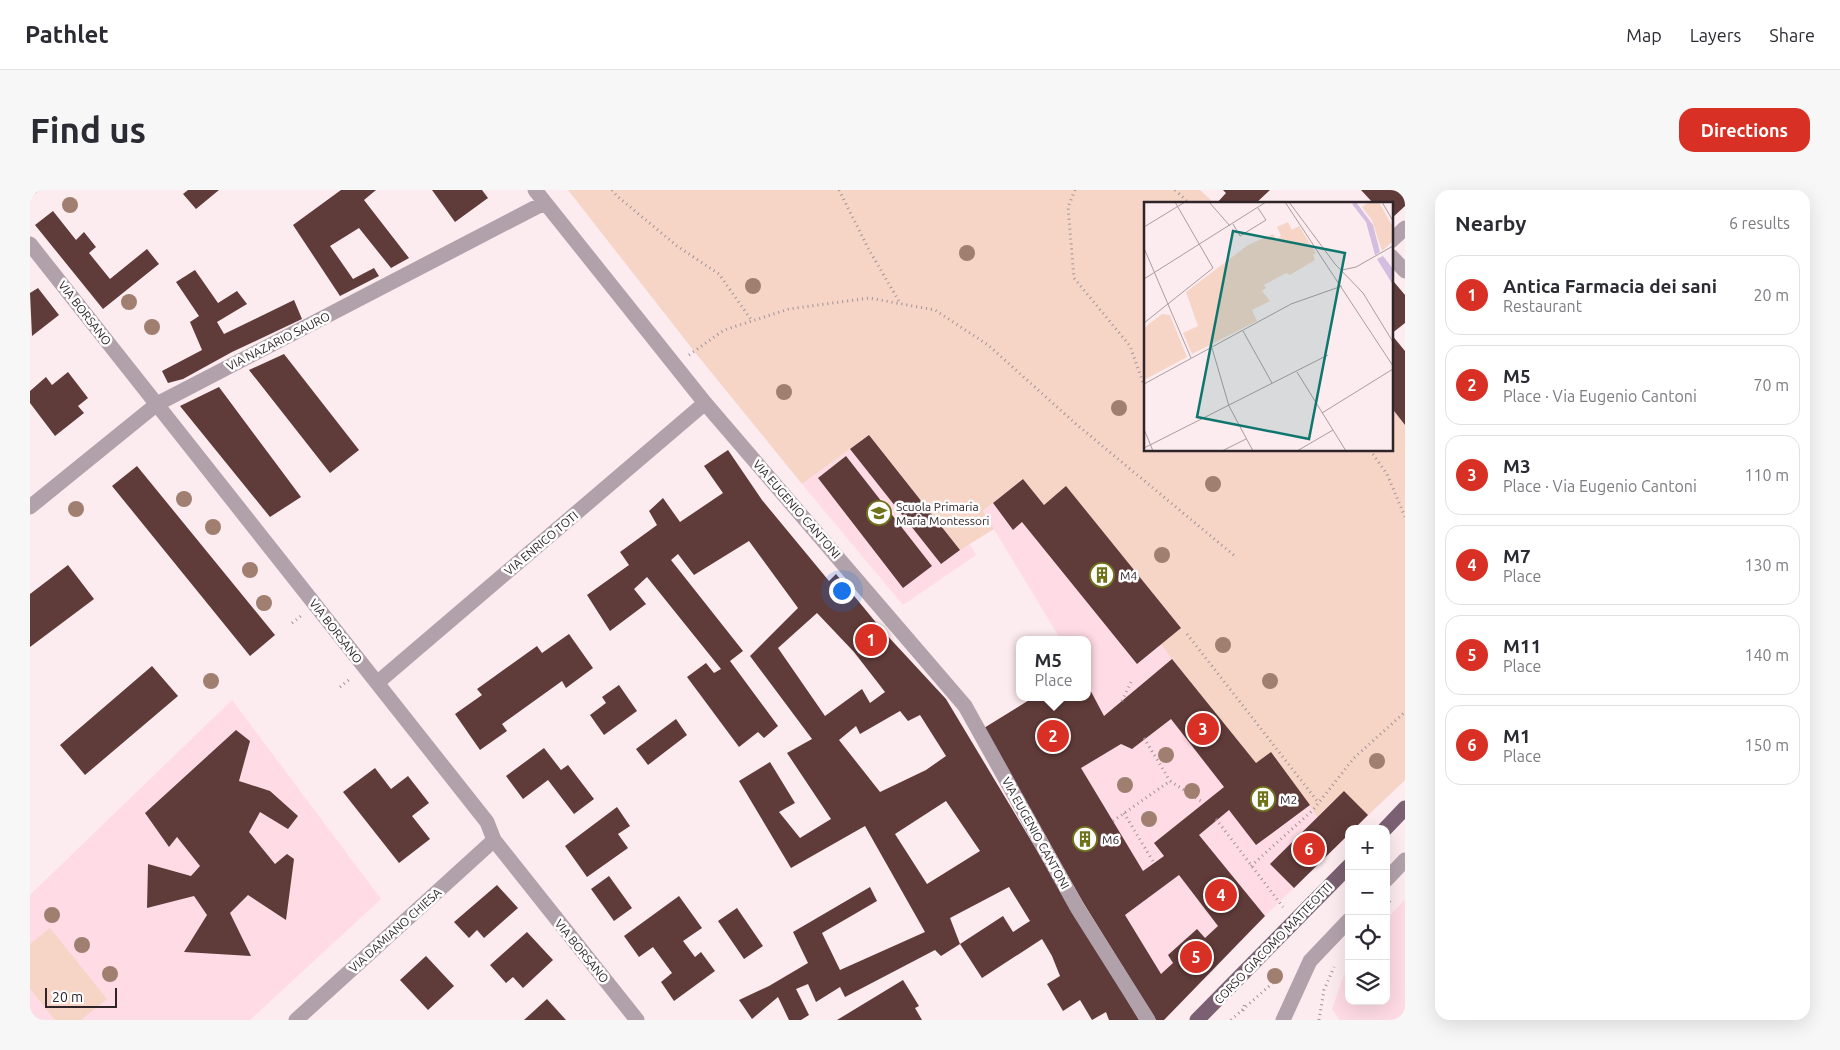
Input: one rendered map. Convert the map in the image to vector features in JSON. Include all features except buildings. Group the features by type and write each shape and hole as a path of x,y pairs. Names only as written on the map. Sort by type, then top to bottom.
{"main road":[{"path":"1389,825 1405,808"},
{"name":"CORSO GIACOMO MATTEOTTI","path":"1197,1020 1345,870"}],"street":[{"name":"VIA EUGENIO CANTONI","path":"535,190 674,365 965,706 1078,909 1148,1020"},
{"name":"VIA NAZARIO SAURO","path":"30,507 157,404 544,203"},
{"path":"1392,240 1405,228"},
{"name":"VIA BORSANO","path":"30,244 487,822 494,840 637,1020"},
{"path":"1392,257 1405,271"},
{"name":"VIA ENRICO TOTI","path":"377,683 706,403"},
{"name":"VIA DAMIANO CHIESA","path":"296,1020 494,840"},
{"path":"1390,876 1405,860"},
{"path":"1283,1020 1310,961 1345,924"}],"path":[{"path":"612,190 677,246 719,274 752,321"},
{"path":"839,190 868,248 900,304"},
{"path":"1075,190 1068,206 1074,278 1130,346 1144,385"},
{"path":"1175,190 1188,202"},
{"path":"674,365 724,330 789,309 869,298 935,310 988,345 1076,424 1236,557"},
{"path":"1371,451 1387,474 1405,517"},
{"path":"1187,634 1318,802"},
{"path":"1122,701 1131,682"},
{"path":"1251,866 1313,810 1354,758 1405,712"},
{"path":"1144,738 1170,781 1204,803"},
{"path":"1113,821 1170,781"},
{"path":"1124,813 1154,863"},
{"path":"1216,819 1251,866 1296,920"},
{"path":"1319,1020 1324,990 1338,959"},
{"path":"1231,1020 1276,980 1284,986"}],"shaded area":[{"path":"568,190 1200,190 1213,202 1144,202 1144,451 1392,451 1392,408 1405,425 1405,780 1368,815 1344,791 1317,817 1310,805 1256,763 1172,659 1161,644 1181,628 1066,487 1044,505 1022,479 983,511 994,529 960,550 869,435 802,484 694,351"},
{"path":"1405,425 1405,780 1358,825 1345,825 1345,838 1265,916 1164,1020 1156,1020 1084,904 984,728 1028,701 1091,701 1091,636 1059,636 983,511 1023,479 1066,486 1392,451"},
{"name":"Scuola Primaria Maria Montessori","path":"869,435 959,549 969,543 976,555 903,605 802,484"},
{"path":"232,700 381,899 250,1020 30,1020 30,895"},
{"path":"1405,899 1405,1020 1340,1020 1332,1009 1345,972 1345,1005 1390,1005 1390,916"},
{"path":"50,928 107,999 81,1020 55,1020 30,989 30,944"}],"place":[{"name":"Scuola Primaria Maria Montessori","path":"879,513"},
{"name":"M4","path":"1102,575"},
{"name":"Antica Farmacia dei sani","path":"871,640"},
{"name":"M3","path":"1203,729"},
{"name":"M5","path":"1053,736"},
{"name":"M2","path":"1263,799"},
{"name":"M6","path":"1085,839"},
{"name":"M1","path":"1309,849"},
{"name":"M7","path":"1221,895"},
{"name":"M11","path":"1196,957"}]}
